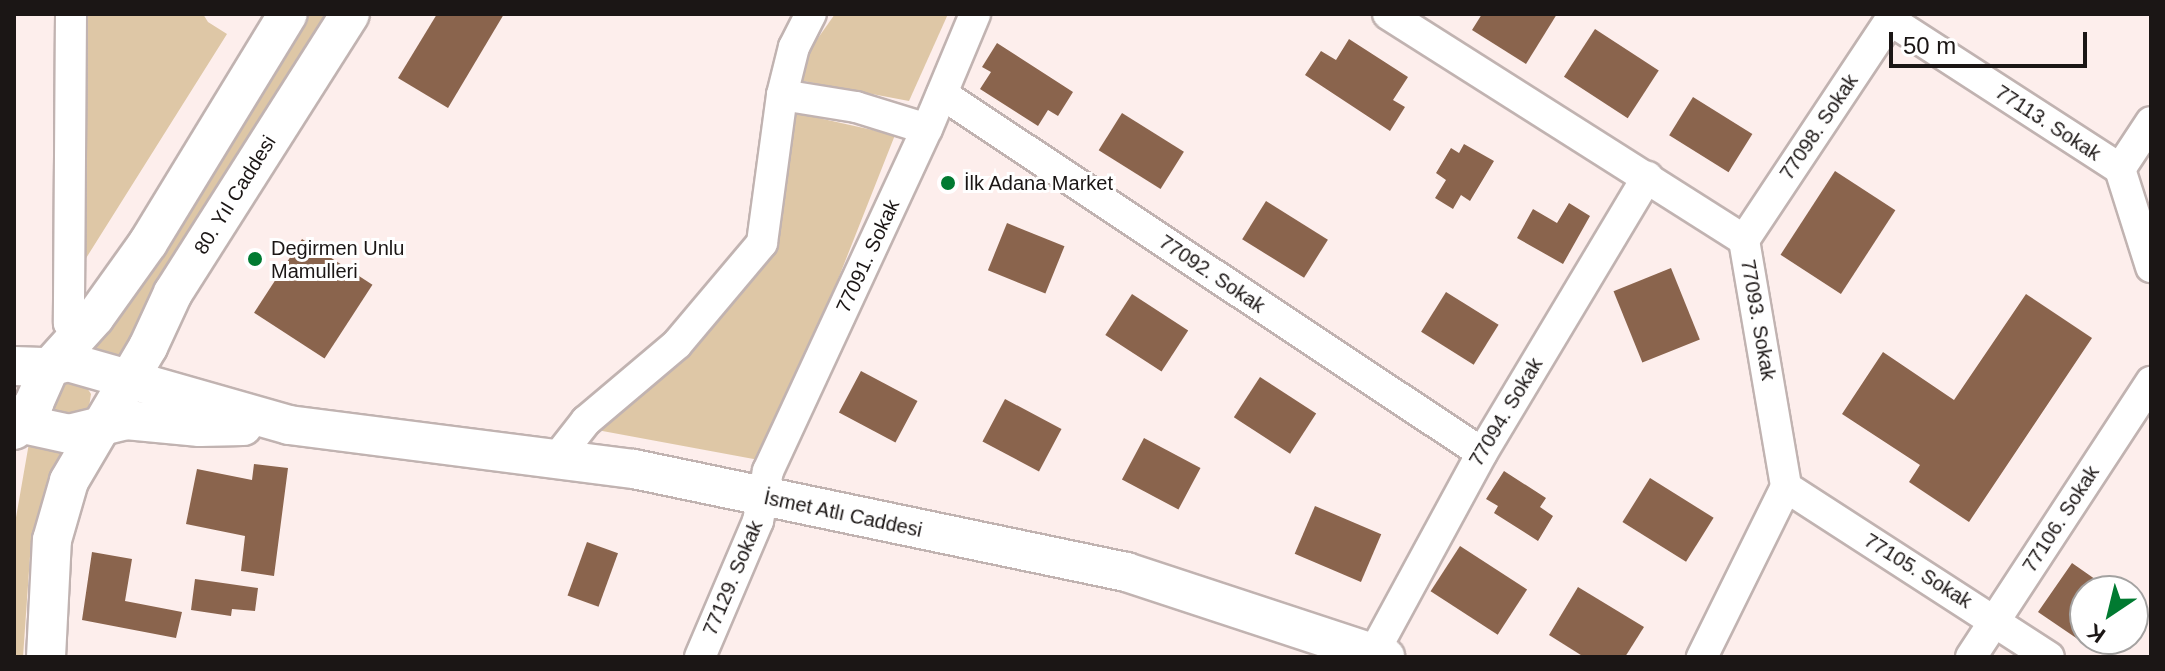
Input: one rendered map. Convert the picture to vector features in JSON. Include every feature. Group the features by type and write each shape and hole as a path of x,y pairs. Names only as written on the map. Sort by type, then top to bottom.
{"main road":[{"path":"15,425 34,403 32,366 81,334 148,243 288,14"},
{"name":"80. Yıl Caddesi","path":"101,425 181,279 350,14"},
{"name":"İsmet Atlı Caddesi","path":"32,366 68,362 289,425"},
{"name":"İsmet Atlı Caddesi","path":"15,425 69,434 126,420 200,427 289,425 634,469 1126,572 1380,654"},
{"path":"46,657 52,540 69,481 101,425"}],"street":[{"path":"71,14 69,323 81,334"},
{"path":"557,458 586,421 677,344 762,243 782,95 794,47 811,14"},
{"name":"77091. Sokak","path":"765,498 768,471 927,129 975,14"},
{"name":"77093. Sokak","path":"1388,14 1744,240 1786,487"},
{"name":"77113. Sokak","path":"1892,17 2120,169 2151,267"},
{"name":"77098. Sokak","path":"1744,240 1892,17"},
{"name":"77092. Sokak","path":"942,94 1482,453"},
{"path":"782,95 856,107 927,129"},
{"path":"2120,169 2151,122"},
{"name":"77094. Sokak","path":"1380,654 1482,453 1647,177"},
{"name":"77106. Sokak","path":"1971,657 2151,382"},
{"path":"1702,657 1786,487"},
{"name":"77105. Sokak","path":"1786,487 1995,619 2049,657"},
{"name":"77129. Sokak","path":"700,657 765,498"}],"shaded area":[{"path":"75,14 203,14 208,22 227,34 78,271"},
{"path":"308,14 328,14 128,358 89,348 176,231"},
{"path":"835,14 948,14 909,101 798,80 806,55"},
{"path":"796,113 895,135 833,292 759,460 597,430 768,253 786,183"},
{"path":"65,379 84,383 91,394 89,407 74,418 56,412 52,407"},
{"path":"29,443 64,452 31,542 23,657 14,657 14,529"}],"building":[{"path":"437,14 504,14 448,108 398,78"},
{"path":"1482,14 1557,14 1526,64 1472,30"},
{"path":"1595,29 1659,70 1628,118 1564,77"},
{"path":"1349,39 1408,77 1393,100 1405,107 1390,131 1305,75 1321,51 1336,60"},
{"path":"997,43 1073,92 1058,116 1048,110 1038,126 980,89 991,72 982,67"},
{"path":"1693,97 1752,134 1729,172 1669,135"},
{"path":"1122,113 1184,152 1161,189 1099,150"},
{"path":"1464,144 1494,161 1470,201 1461,195 1453,209 1435,198 1446,180 1436,173 1451,148 1459,153"},
{"path":"1835,171 1895,210 1841,294 1781,255"},
{"path":"1266,201 1328,240 1304,278 1242,239"},
{"path":"1569,203 1590,216 1563,264 1517,238 1533,209 1557,223"},
{"path":"1007,223 1064,246 1045,294 988,270"},
{"path":"302,239 372,285 325,359 254,313"},
{"path":"1671,268 1700,339 1642,363 1614,291"},
{"path":"1446,292 1499,325 1474,365 1421,332"},
{"path":"1132,294 1188,330 1162,372 1105,335"},
{"path":"2026,294 2092,338 1969,522 1909,482 1920,465 1842,414 1883,352 1954,400"},
{"path":"861,371 918,401 895,443 839,412"},
{"path":"1260,377 1316,413 1290,454 1234,417"},
{"path":"1005,399 1062,429 1039,471 982,441"},
{"path":"1144,438 1201,468 1178,510 1122,479"},
{"path":"254,464 288,468 274,576 241,571 245,536 186,524 197,469 252,480"},
{"path":"1504,471 1546,498 1540,507 1553,516 1538,541 1494,513 1498,506 1486,499"},
{"path":"1650,478 1714,518 1686,562 1622,522"},
{"path":"1315,506 1381,534 1361,582 1295,554"},
{"path":"587,542 618,553 599,607 568,596"},
{"path":"1460,546 1527,590 1498,635 1431,591"},
{"path":"92,552 132,559 125,601 182,612 176,638 82,620"},
{"path":"2072,563 2089,575 2069,575 2069,633 2038,612"},
{"path":"195,579 258,588 255,611 232,609 231,616 191,610"},
{"path":"1578,587 1644,627 1625,657 1584,657 1549,635"}],"place":[{"name":"İlk Adana Market","path":"948,183"},
{"name":"Degirmen Unlu Mamulleri","path":"255,259"}]}
